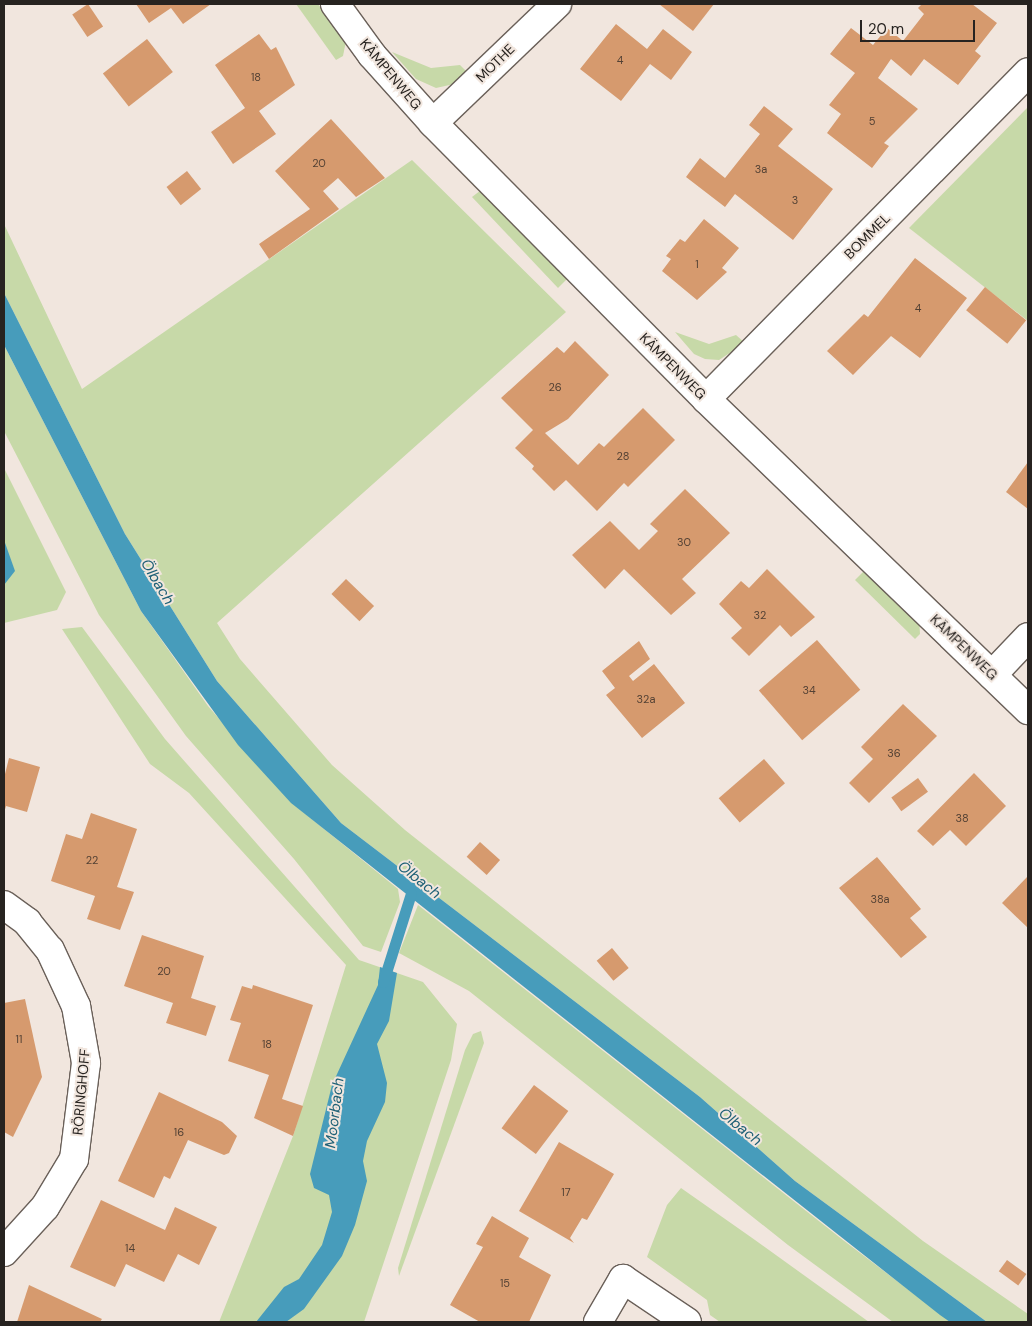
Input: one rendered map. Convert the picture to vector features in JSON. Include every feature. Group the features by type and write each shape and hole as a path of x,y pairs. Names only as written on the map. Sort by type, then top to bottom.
{"street":[{"name":"KÄMPENWEG","path":"335,4 372,55 433,123 706,399 1028,710"},
{"name":"MOTHE","path":"433,123 556,4"},
{"name":"BOMMEL","path":"706,399 1028,72"},
{"path":"992,675 1028,637"},
{"name":"RÖRINGHOFF","path":"4,905 27,922 50,950 76,1006 86,1063 74,1159 45,1207 4,1252"},
{"path":"598,1322 623,1279 687,1322"}],"green space":[{"path":"296,4 318,4 346,41 343,56 336,60"},
{"path":"392,52 431,68 460,65 468,73 454,84 436,88 416,79"},
{"path":"1028,107 1028,321 909,228"},
{"path":"412,160 566,312 217,623 240,659 332,765 405,830 923,1241 1028,1314 1028,1322 987,1322 795,1181 700,1097 341,823 217,681 125,534 4,293 4,224 82,389"},
{"path":"485,187 572,274 558,288 472,197"},
{"path":"675,332 709,344 736,335 745,343 719,360 705,359 694,354"},
{"path":"4,345 141,611 208,706 292,803 398,889 400,902 381,952 363,946 294,859 186,736 99,615 4,431"},
{"path":"4,468 66,592 57,610 4,623"},
{"path":"868,567 919,619 920,634 915,639 855,580"},
{"path":"82,627 165,739 359,960 423,982 457,1024 451,1060 364,1322 219,1322 293,1136 346,965 189,793 150,764 62,629"},
{"path":"418,905 843,1240 951,1322 893,1322 788,1245 469,991 399,953"},
{"path":"481,1031 484,1043 399,1276 398,1268 465,1050 473,1034"},
{"path":"681,1188 869,1322 720,1322 710,1315 707,1300 647,1257 667,1205"}],"water":[{"path":"4,293 125,534 217,681 341,823 700,1097 795,1181 987,1322 950,1322 940,1315 291,803 238,745 141,611 4,345"},
{"path":"4,540 15,571 4,585"},
{"path":"380,967 397,973 389,1021 377,1044 387,1083 385,1102 367,1141 363,1161 367,1181 355,1225 342,1256 304,1309 286,1322 256,1322 284,1287 299,1279 322,1245 332,1212 329,1195 314,1188 310,1174 332,1085 378,985"}],"building":[{"path":"88,4 103,26 87,37 72,15"},
{"path":"136,4 211,4 183,24 171,8 149,23"},
{"path":"659,4 714,4 693,31"},
{"path":"922,4 972,4 997,23 975,51 981,56 958,85 924,59 911,76 891,59 878,78 918,109 884,143 889,146 872,168 827,133 841,114 829,105 855,73 830,54 851,28 873,45 887,28 903,41 924,14 918,8"},
{"path":"616,24 647,49 663,29 692,52 671,80 650,64 621,101 580,69"},
{"path":"259,34 271,50 276,47 295,85 259,111 276,134 233,164 211,132 245,108 215,65"},
{"path":"147,39 173,72 129,107 103,73"},
{"path":"764,106 793,129 778,146 833,189 793,240 735,194 725,207 686,177 700,158 725,178 760,134 749,125"},
{"path":"331,119 385,178 356,197 338,178 323,191 339,209 269,259 259,244 310,209 275,171"},
{"path":"187,171 201,189 181,205 167,187"},
{"path":"704,219 739,248 722,268 727,272 697,300 662,271 671,259 666,256 680,239 685,242"},
{"path":"915,258 967,298 920,358 891,336 853,375 827,351 864,314 868,317"},
{"path":"985,287 1026,320 1007,344 966,310"},
{"path":"575,341 609,375 568,419 545,433 578,465 599,443 604,447 643,408 675,440 628,487 624,483 597,511 566,480 554,491 532,469 534,466 515,448 533,430 501,398 557,347 564,353"},
{"path":"1028,462 1028,509 1006,492"},
{"path":"685,489 730,533 682,579 696,593 671,615 624,569 605,589 572,555 610,521 639,550 658,531 650,524"},
{"path":"767,569 815,617 791,637 780,625 749,656 731,638 742,628 719,604 741,581 749,588"},
{"path":"346,579 374,606 359,621 331,594"},
{"path":"817,640 860,690 802,740 759,691"},
{"path":"639,641 650,659 629,676 633,681 654,664 685,703 642,738 606,695 615,688 602,671"},
{"path":"903,704 937,736 869,803 849,783 873,759 861,747"},
{"path":"9,758 40,767 27,812 6,806 4,813 4,778"},
{"path":"764,759 785,783 740,823 719,798"},
{"path":"974,773 1006,806 966,846 950,830 933,846 917,831"},
{"path":"918,778 928,792 901,811 891,797"},
{"path":"91,813 137,829 117,887 134,892 120,930 87,919 95,896 51,881 66,834 82,839"},
{"path":"480,842 500,860 487,875 467,857"},
{"path":"877,857 921,909 910,918 927,937 901,958 839,888"},
{"path":"1028,876 1028,928 1002,903"},
{"path":"142,935 204,956 191,998 216,1006 206,1036 166,1023 173,1003 124,986"},
{"path":"612,948 629,968 613,981 597,961"},
{"path":"253,985 313,1005 282,1099 303,1106 293,1136 254,1118 269,1075 228,1061 241,1023 230,1020 242,986 252,989"},
{"path":"25,999 42,1077 13,1137 4,1132 4,1003"},
{"path":"534,1085 568,1111 536,1154 502,1128"},
{"path":"159,1092 222,1122 237,1136 229,1153 224,1155 188,1140 170,1179 164,1176 154,1198 118,1181"},
{"path":"559,1142 614,1174 587,1220 582,1218 570,1238 574,1243 519,1211"},
{"path":"101,1200 165,1230 175,1207 217,1227 199,1265 178,1254 164,1282 126,1264 115,1287 70,1267"},
{"path":"492,1216 529,1238 519,1257 551,1275 529,1322 480,1322 450,1305 483,1247 476,1244"},
{"path":"1007,1260 1026,1274 1018,1285 999,1271"},
{"path":"29,1285 102,1319 100,1322 17,1322"}],"waterway":[{"name":"Moorbach","path":"383,982 411,893"}],"water label":[{"name":"Ölbach","path":"157,582"},
{"name":"Ölbach","path":"419,880"},
{"name":"Ölbach","path":"740,1127"}]}
